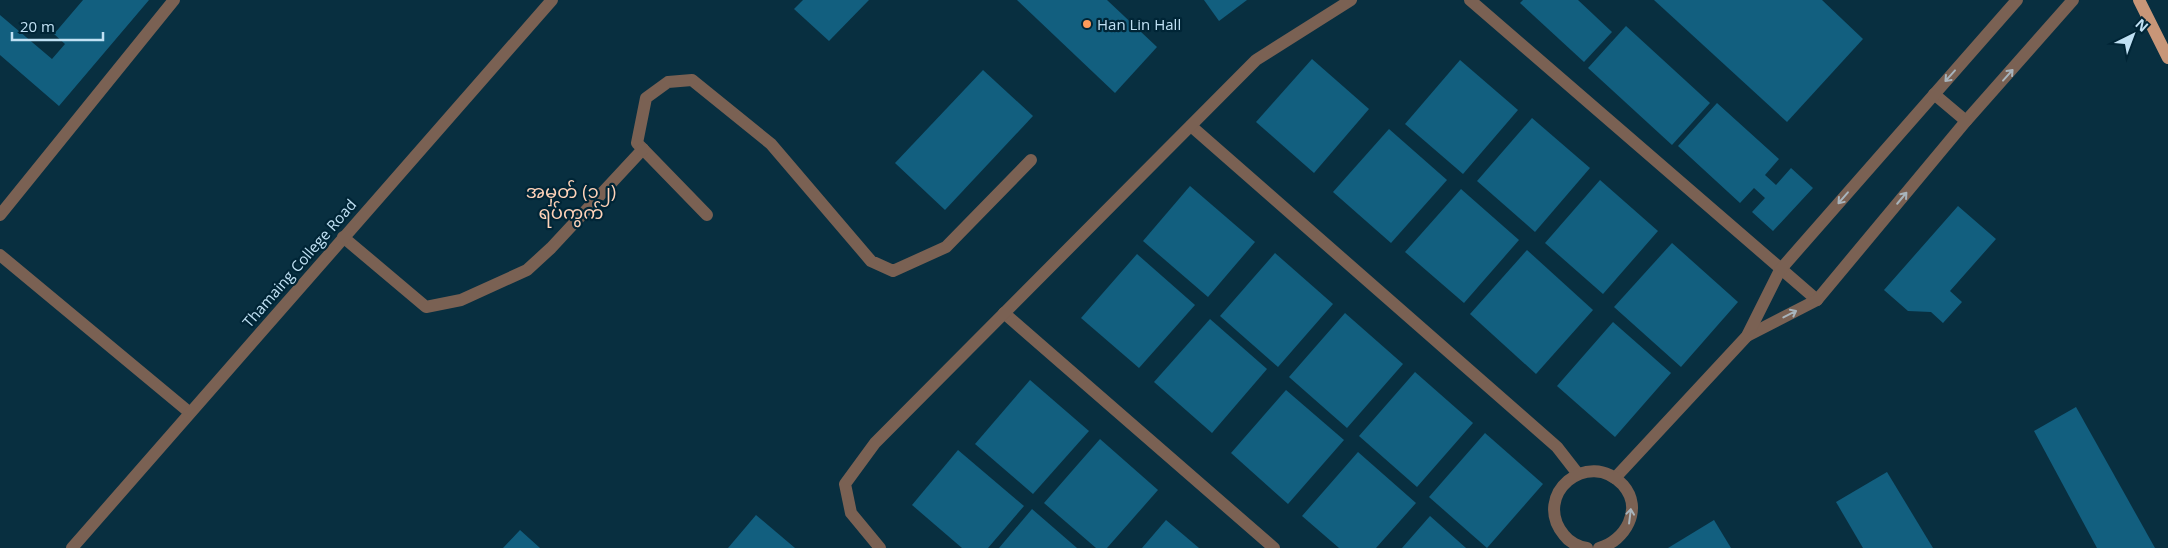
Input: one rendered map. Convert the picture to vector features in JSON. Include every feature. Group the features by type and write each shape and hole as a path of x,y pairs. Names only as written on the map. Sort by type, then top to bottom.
{"main road":[{"path":"2139,0 2168,58"}],"street":[{"path":"0,215 174,0"},
{"name":"Thamaing College Road","path":"72,548 189,412 552,0"},
{"path":"880,548 851,513 845,484 874,443 1256,60 1351,0"},
{"path":"1470,0 1780,270 1817,300"},
{"path":"1615,478 1747,336 1780,270 2017,0"},
{"path":"1747,336 1817,300 1966,121 2073,0"},
{"path":"707,214 637,143 646,98 668,82 692,80 770,144 871,261 893,271 946,247 1031,160"},
{"path":"1934,94 1966,121"},
{"path":"1191,126 1557,448 1578,474"},
{"path":"343,237 426,307 461,300 527,270 551,248 643,149"},
{"path":"0,255 189,412"},
{"path":"1004,314 1274,548"},
{"path":"1584,548 1564,544 1554,517 1554,504 1558,491 1566,481 1578,474 1590,471 1604,472 1615,478 1625,487 1632,513 1628,526 1621,537 1610,545 1599,548"}],"building":[{"path":"83,0 149,0 59,106 0,55 0,15 52,59 65,44 54,34"},
{"path":"803,0 869,0 829,41 794,9"},
{"name":"Han Lin Hall","path":"1017,0 1107,0 1157,47 1115,93"},
{"path":"1204,0 1247,0 1219,21"},
{"path":"1523,0 1578,0 1612,32 1584,62 1520,3"},
{"path":"1654,0 1822,0 1863,39 1787,122"},
{"path":"1626,26 1710,103 1672,145 1588,68"},
{"path":"1312,59 1369,109 1314,173 1256,122"},
{"path":"1460,60 1518,110 1463,174 1405,124"},
{"path":"983,70 1033,116 945,210 895,163"},
{"path":"1717,103 1779,159 1765,175 1776,185 1791,168 1813,188 1773,231 1752,212 1765,198 1754,188 1740,203 1678,146"},
{"path":"1532,118 1590,168 1535,232 1477,181"},
{"path":"1389,129 1447,180 1391,243 1333,192"},
{"path":"1600,180 1658,231 1603,294 1545,243"},
{"path":"1190,186 1255,242 1208,297 1143,241"},
{"path":"1461,189 1519,240 1464,303 1405,252"},
{"path":"1958,206 1996,239 1950,291 1962,302 1943,323 1931,312 1908,311 1884,290"},
{"path":"1672,243 1738,302 1681,367 1614,307"},
{"path":"1527,250 1593,310 1536,374 1470,314"},
{"path":"1275,253 1333,304 1278,367 1220,316"},
{"path":"1137,254 1195,305 1139,368 1081,318"},
{"path":"1345,313 1403,364 1347,428 1289,377"},
{"path":"1210,319 1267,369 1212,433 1154,382"},
{"path":"1613,322 1671,373 1615,437 1557,386"},
{"path":"1415,372 1473,423 1417,487 1359,436"},
{"path":"1030,380 1089,431 1033,494 975,444"},
{"path":"1286,390 1344,440 1288,504 1231,453"},
{"path":"2076,407 2155,548 2097,548 2034,431"},
{"path":"1485,433 1543,484 1487,548 1429,497"},
{"path":"1100,439 1158,490 1107,548 1096,548 1044,503"},
{"path":"958,450 1024,506 988,548 962,548 912,505"},
{"path":"1358,452 1416,503 1376,548 1339,548 1302,516"},
{"path":"1887,472 1933,548 1863,548 1836,502"},
{"path":"1032,509 1077,548 999,548"},
{"path":"756,515 795,548 728,548"},
{"path":"1430,516 1466,548 1402,548"},
{"path":"1166,520 1199,548 1142,548"},
{"path":"1714,520 1731,548 1668,548"},
{"path":"520,530 540,548 503,548"}],"place":[{"name":"Han Lin Hall","path":"1087,24"}],"district":[{"name":"အမှတ် (၁၂) ရပ်ကွက်","path":"571,201"}]}
